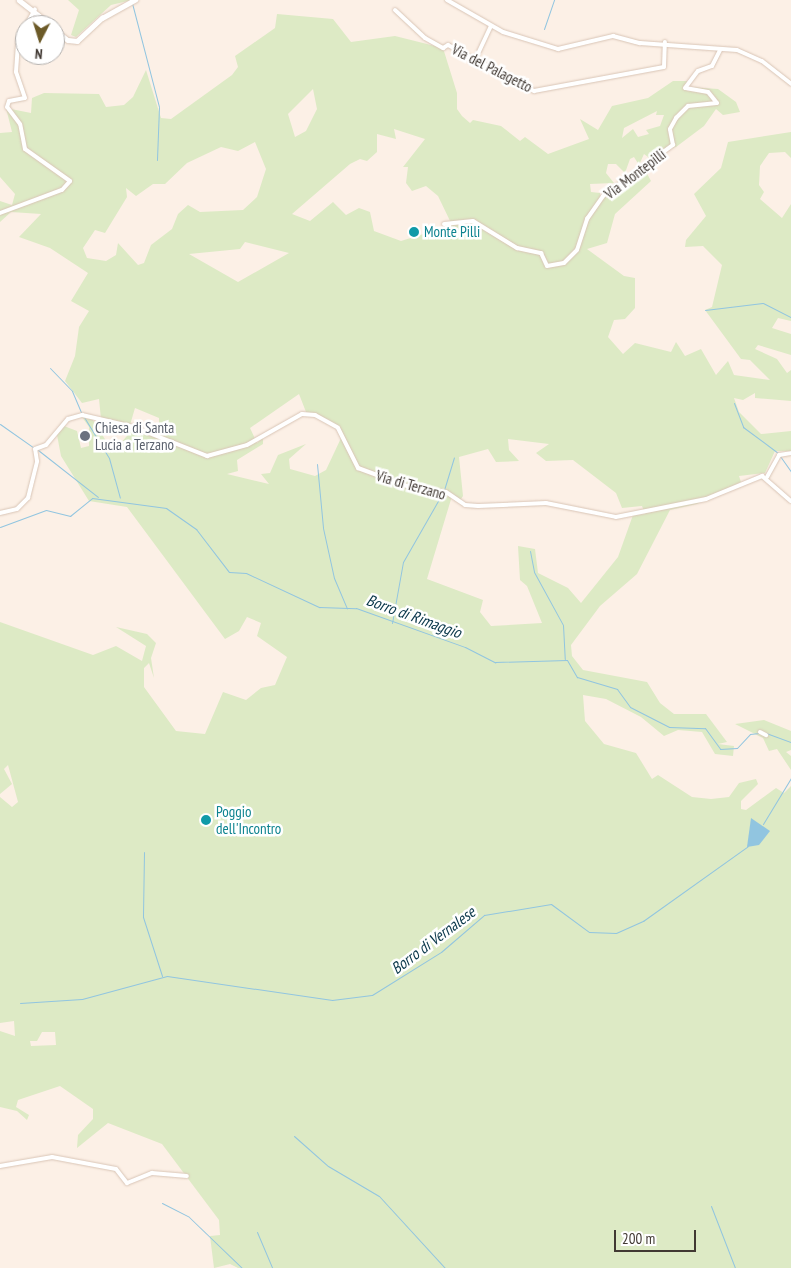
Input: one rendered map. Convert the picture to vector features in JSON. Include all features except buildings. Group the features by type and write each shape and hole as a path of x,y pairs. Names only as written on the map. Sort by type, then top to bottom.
{"main road":[{"path":"19,0 35,9 41,15"},
{"path":"65,38 77,41 102,18 133,1"}],"street":[{"path":"447,0 491,26 558,49 603,37 665,42 748,53 791,84"},
{"path":"2,213 62,190 70,182 25,149 20,124 7,107 9,101 25,98 16,72 18,40 35,9"},
{"name":"Via del Palagetto","path":"395,10 425,38 476,58 534,91 548,92 664,67 665,42"},
{"path":"476,58 491,26"},
{"name":"Via Montepilli","path":"444,224 472,221 517,248 541,253 547,266 564,263 577,250 588,219 603,196 673,145 670,129 676,118 688,106 717,103 708,92 685,88 698,71 712,66 720,50"},
{"name":"Via di Terzano","path":"0,513 17,509 28,498 37,461 35,449 46,445 68,419 82,415 134,427 207,456 247,445 302,414 316,415 338,428 358,468 415,489 446,492 465,504 478,506 546,503 616,517 694,503 767,477"},
{"path":"791,453 779,455 767,477 791,501"},
{"path":"760,732 766,735"},
{"path":"0,1166 52,1157 116,1169 127,1183 152,1174 187,1176"}],"green space":[{"path":"68,0 132,0 111,5 76,37 71,35 79,10"},
{"path":"277,14 333,19 351,42 395,36 443,48 457,93 457,109 462,116 470,123 473,120 501,126 520,141 525,137 548,154 589,139 580,119 598,130 612,106 648,98 673,81 687,81 687,91 708,92 716,98 708,90 689,87 718,89 736,102 740,112 723,115 716,109 704,126 676,147 663,149 652,160 644,154 639,165 634,157 630,159 625,173 616,164 608,164 606,173 614,183 590,184 591,192 600,193 600,199 644,168 651,181 615,214 607,243 587,249 624,276 635,278 635,308 625,319 614,320 608,337 623,354 635,343 671,352 676,342 685,356 701,349 716,375 728,361 734,375 770,380 750,360 741,359 705,310 712,307 722,265 703,246 685,247 686,240 706,216 694,194 721,168 728,142 791,132 791,158 785,152 769,153 760,166 759,185 764,192 760,199 782,218 791,204 791,321 778,318 772,328 791,334 791,355 758,345 755,349 777,359 787,373 791,370 791,401 755,398 755,393 743,400 734,398 739,412 761,434 791,431 791,451 775,451 765,473 739,476 741,482 697,504 670,510 637,574 600,606 571,645 572,656 583,670 647,682 660,703 674,714 706,714 727,742 718,744 734,746 733,756 715,754 702,732 678,730 664,736 641,717 606,699 583,695 585,721 604,744 636,753 652,779 658,775 692,797 711,799 729,797 739,783 756,779 758,784 741,801 741,809 746,810 776,788 784,793 791,786 791,1268 238,1268 230,1264 214,1268 210,1236 220,1235 219,1220 162,1144 108,1123 77,1148 78,1135 93,1119 93,1109 60,1086 18,1100 16,1107 29,1115 27,1120 17,1111 0,1107 0,1031 15,1036 14,1021 0,1023 0,797 12,807 18,802 8,765 4,769 12,784 0,794 0,622 93,655 116,646 142,661 146,646 116,627 147,634 156,643 151,658 154,678 149,663 144,668 144,687 176,731 205,734 223,692 246,700 261,688 275,685 287,657 257,636 261,623 247,617 239,631 225,639 127,507 89,501 61,456 57,435 64,426 77,431 81,448 89,446 89,427 82,417 93,420 113,452 133,429 159,439 159,418 135,408 130,425 101,419 99,399 82,403 65,381 75,356 79,327 89,311 71,301 88,273 50,248 19,237 41,214 11,212 0,222 0,201 12,205 15,194 0,177 0,133 12,132 6,108 31,113 32,98 44,93 99,94 106,107 124,105 133,97 146,70 161,118 171,119 232,75 238,67 235,56 275,28","holes":["313,89 317,109 306,131 295,137 288,114","657,111 656,115 664,115 660,126 646,130 649,134 638,137 633,129 622,138 624,128","394,129 425,139 403,167 408,167 406,183 412,191 426,186 438,196 452,225 401,241 374,231 370,212 359,208 346,215 333,202 310,221 292,214 350,164 360,159 367,161 377,152 377,134 396,139","255,142 266,169 257,197 243,210 200,212 188,205 178,214 172,229 151,245 144,263 138,265 118,243 116,255 106,261 87,258 83,248 95,230 105,233 127,197 126,188 136,196 153,184 165,184 187,163 221,147 238,151","245,242 289,253 238,282 189,254 240,249","299,394 306,412 329,420 342,436 326,470 315,476 290,469 289,459 306,444 278,455 270,473 261,474 269,484 227,474 238,471 237,460 263,444 263,438 257,443 250,428","508,439 549,444 536,453 546,461 573,460 616,493 622,508 642,506 645,514 633,515 618,557 581,603 568,588 538,573 535,549 518,546 520,580 527,586 542,623 491,626 480,612 483,600 427,579 452,496 459,502 463,496 459,457 488,449 496,462 519,461 509,450","42,1032 55,1032 56,1045 31,1046 30,1041 37,1041"]},
{"path":"764,720 791,731 791,750 786,752 791,756 791,770 777,749 769,751 763,738 735,724"}],"water":[{"path":"751,818 770,831 759,845 747,847"}],"waterway":[{"path":"544,29 554,0"},
{"path":"132,3 159,107 157,160"},
{"path":"705,310 763,303 791,317"},
{"path":"50,368 72,391 82,414"},
{"path":"734,403 743,427 778,453"},
{"path":"84,417 109,458 120,498"},
{"path":"0,424 34,448"},
{"path":"38,450 98,497"},
{"path":"780,456 791,472"},
{"path":"444,490 454,458"},
{"path":"317,464 323,528 334,578 347,608"},
{"path":"392,623 403,562 442,494"},
{"name":"Borro di Rimaggio","path":"0,527 46,510 70,516 92,498 166,508 196,529 229,572 246,573 319,607 356,608 465,647 495,662 567,660 577,677 617,689 630,707 669,727 705,728 720,749 737,748 750,734 759,733"},
{"path":"530,551 534,572 563,625 565,659"},
{"name":"Borro di Rimaggio","path":"766,733 791,742"},
{"name":"Borro di Vernalese","path":"763,824 791,778"},
{"name":"Borro di Vernalese","path":"20,1003 82,999 167,976 332,1000 372,995 441,952 484,915 551,904 589,932 616,933 643,921 748,846"},
{"path":"144,852 143,917 162,976"},
{"path":"294,1136 328,1166 379,1196 445,1268"},
{"path":"162,1203 189,1217 242,1268"},
{"path":"711,1206 735,1268"},
{"path":"257,1232 272,1268"}],"place":[{"name":"Monte Pilli","path":"414,232"},
{"name":"Chiesa di Santa Lucia a Terzano","path":"85,436"},
{"name":"Poggio dell'Incontro","path":"206,820"}]}
